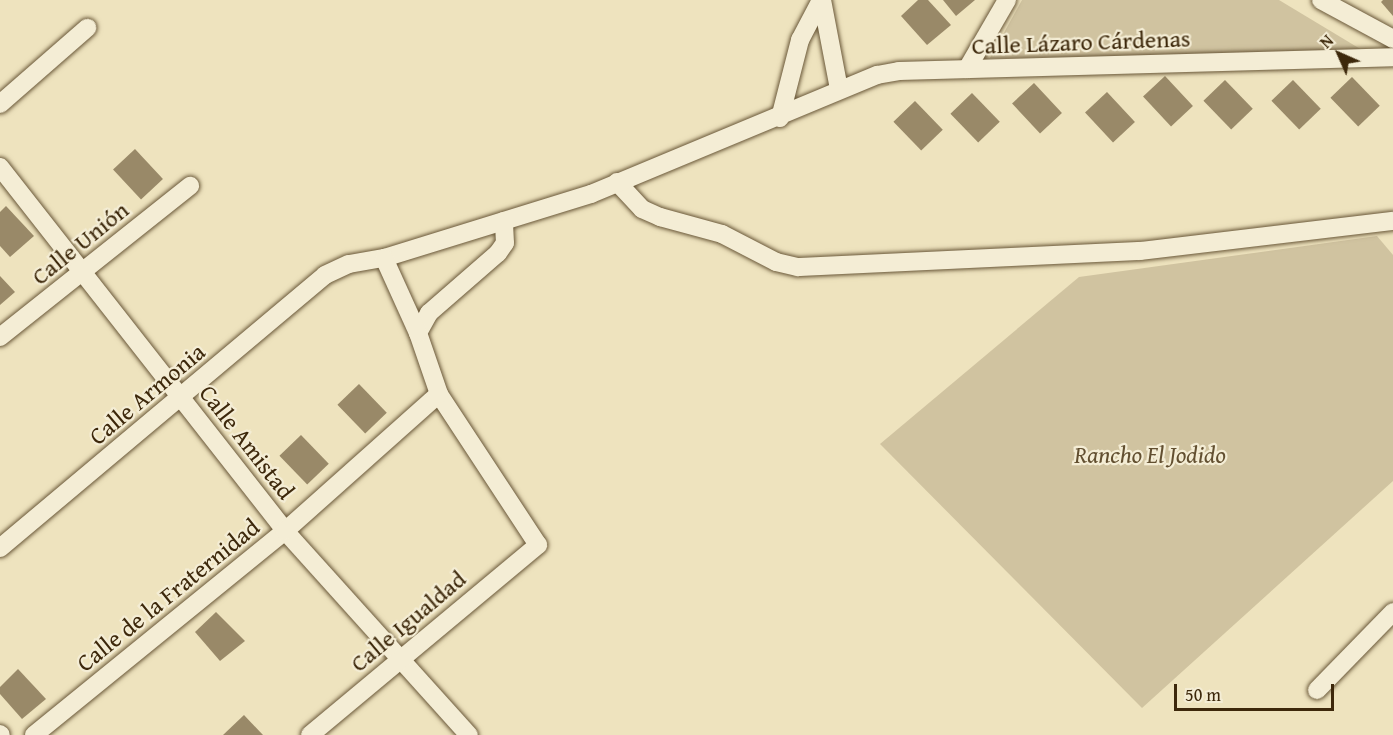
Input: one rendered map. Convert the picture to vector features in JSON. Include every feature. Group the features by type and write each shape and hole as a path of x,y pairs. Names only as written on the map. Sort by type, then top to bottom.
{"street":[{"path":"821,0 839,89"},
{"path":"780,118 800,40 821,0"},
{"path":"967,69 1007,0"},
{"path":"1320,0 1393,39"},
{"path":"0,104 87,28"},
{"name":"Calle Lázaro Cárdenas","path":"504,221 617,182 780,118 839,89 888,72 1393,57"},
{"name":"Calle Amistad","path":"0,167 182,396 285,531 401,656 469,735"},
{"path":"617,182 642,209 660,217 722,234 776,262 798,267 1140,251 1393,221"},
{"name":"Calle Unión","path":"0,337 190,186"},
{"path":"418,333 429,313 498,252 505,243 504,221"},
{"name":"Calle Armonia","path":"0,548 325,275 349,264 384,258 504,221"},
{"path":"384,258 418,333 439,394"},
{"name":"Calle de la Fraternidad","path":"34,735 285,531 439,394"},
{"name":"Calle Igualdad","path":"310,735 401,656 538,545 439,394"},
{"path":"1317,690 1393,612"}],"green space":[{"path":"1022,0 1279,0 1367,53 990,58"},
{"name":"Rancho El Jodido","path":"1377,236 1393,255 1393,481 1142,708 880,444 1079,277"}],"building":[{"path":"918,0 928,0 951,25 927,45 901,16"},
{"path":"943,0 975,0 956,16"},
{"path":"1393,0 1393,16 1381,2"},
{"path":"1165,76 1193,106 1171,126 1143,96"},
{"path":"1352,77 1380,106 1358,127 1330,98"},
{"path":"1225,80 1253,109 1231,130 1203,101"},
{"path":"1293,80 1321,109 1299,130 1271,101"},
{"path":"1034,83 1062,113 1040,133 1012,103"},
{"path":"1107,92 1135,122 1113,142 1085,112"},
{"path":"972,93 1000,122 978,143 950,114"},
{"path":"915,101 943,130 921,151 893,122"},
{"path":"135,149 163,179 141,199 113,169"},
{"path":"6,206 34,236 10,257 0,246 0,212"},
{"path":"0,276 15,292 0,305"},
{"path":"359,384 387,413 365,434 337,405"},
{"path":"301,435 329,464 307,485 279,456"},
{"path":"216,612 245,641 220,661 195,632"},
{"path":"18,669 46,699 22,719 0,694 0,687"},
{"path":"244,715 263,735 223,735"}]}
